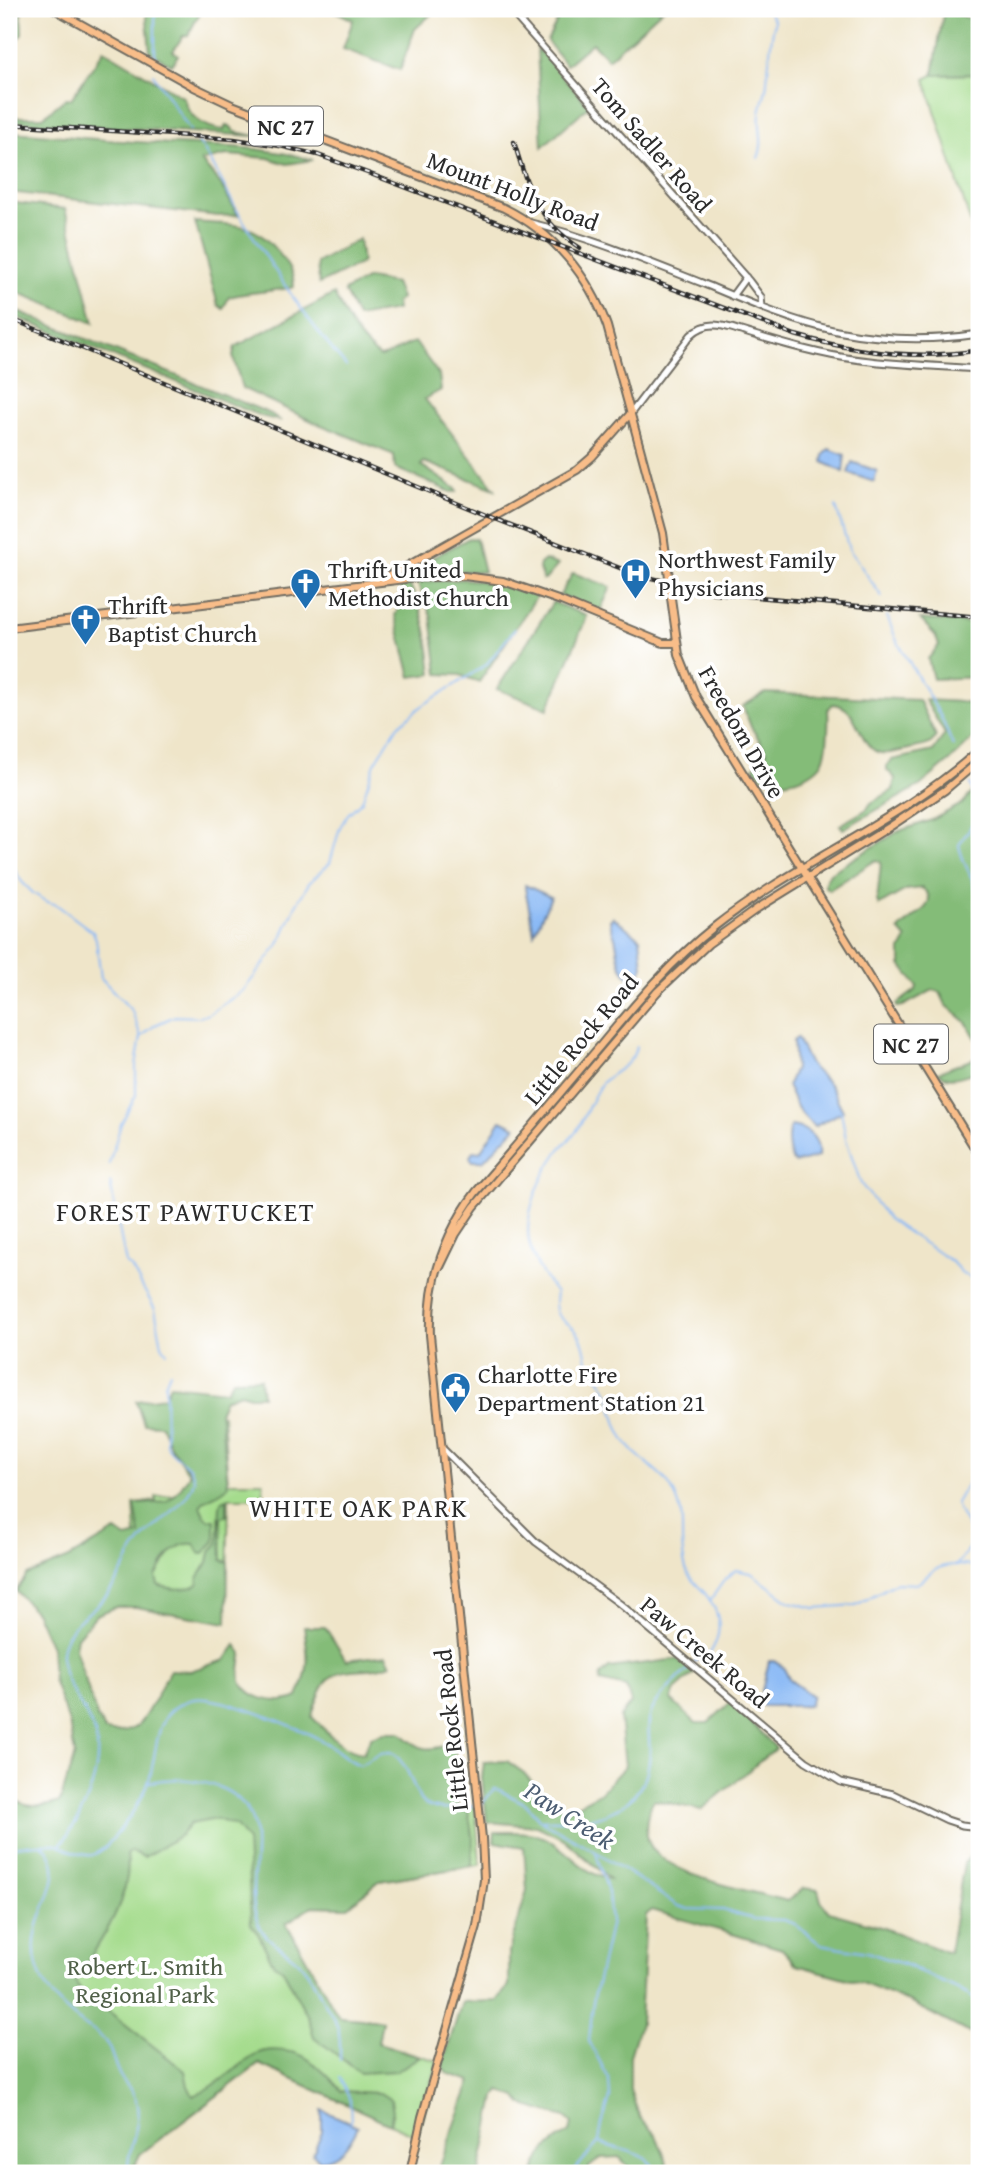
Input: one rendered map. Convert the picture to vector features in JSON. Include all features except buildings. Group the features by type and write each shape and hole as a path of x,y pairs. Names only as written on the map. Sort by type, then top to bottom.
{"main road":[{"name":"Mount Holly Road","path":"54,9 232,104 504,208 528,222"},
{"name":"Freedom Drive","path":"528,222 571,261 597,302 613,344 663,533 676,643 682,666 696,697 979,1155"},
{"path":"369,583 397,571 577,470 604,445 631,413"},
{"path":"397,571 405,579"},
{"path":"9,628 369,583 464,576 503,581 561,601 663,643 676,643"},
{"name":"Little Rock Road","path":"410,2173 422,2118 478,1926 484,1880 429,1335 429,1309 443,1245 466,1205 660,976 700,938 734,912 918,798 979,750"},
{"name":"Little Rock Road","path":"436,1275 456,1234 474,1207 657,992 721,933 913,812 979,761"}],"street":[{"name":"Tom Sadler Road","path":"509,9 746,277 761,296 762,307"},
{"name":"Mount Holly Road","path":"528,222 609,248 821,327 867,335 914,338 979,334"},
{"path":"732,296 746,277"},
{"path":"631,413 691,335 711,324 842,357 979,369"},
{"name":"Paw Creek Road","path":"441,1447 536,1542 607,1594 785,1744 831,1777 905,1798 958,1824 979,1827"}],"green space":[{"path":"9,9 21,9 22,34 17,41 9,41"},
{"path":"146,9 202,9 188,35 183,36 173,51 178,55 172,65 150,52"},
{"path":"331,9 437,9 415,29 400,70 343,49 353,20"},
{"path":"563,9 663,9 608,59 592,43 566,65 547,41"},
{"path":"944,9 970,19 979,16 979,74 933,75"},
{"path":"537,48 589,106 542,147"},
{"path":"104,50 184,98 189,111 198,121 224,130 226,125 230,126 235,132 256,136 9,121 9,117 43,117 66,98 71,99"},
{"path":"979,74 979,235 975,237 925,79 933,75"},
{"path":"9,132 248,148 313,160 287,164 268,158 227,155 201,161 220,183 238,215 218,216 9,192"},
{"path":"9,202 65,209 94,323 9,289"},
{"path":"195,222 244,227 263,236 289,268 294,287 229,297 223,309 218,305"},
{"path":"359,239 362,263 319,284 317,263"},
{"path":"368,278 395,283 401,298 396,303 397,310 357,317 344,291"},
{"path":"334,294 359,336 380,357 415,342 439,375 441,390 425,399 495,489 424,462 421,465 457,492 451,492 395,468 394,455 242,388 233,356 235,347"},
{"path":"9,308 271,414 281,421 261,416 9,314"},
{"path":"469,538 476,539 484,572 436,570 430,559"},
{"path":"545,560 558,565 543,580 539,569"},
{"path":"573,573 611,587 600,611 560,595"},
{"path":"466,579 508,585 537,596 479,682 460,675 438,674 431,616 417,582"},
{"path":"408,582 425,627 432,674 411,677 395,615 400,606 401,586"},
{"path":"553,602 587,616 548,709 497,689"},
{"path":"920,619 979,624 979,677 933,679 928,659 939,645 935,635"},
{"path":"765,693 919,700 936,736 927,745 881,753 867,744 849,712 842,706 833,704 828,709 827,746 821,764 797,779 768,779 754,767 767,752 751,727 743,706"},
{"path":"925,700 979,703 979,732 921,785 843,829 840,825 893,790 895,778 887,770 887,765 892,760 933,751 945,734"},
{"path":"979,785 979,1043 966,1022 946,1005 940,992 933,990 897,1007 917,986 901,965 901,950 907,939 899,930 927,906 928,894 922,888 906,890 879,905 877,901 881,862 876,860 829,890 825,887 825,882 830,873 899,831 932,820 962,804"},
{"path":"979,1057 979,1081 978,1075 972,1073 950,1078 938,1072"},
{"name":"Robert L. Smith Regional Park","path":"260,1378 262,1396 240,1393 225,1399 220,1410 228,1486 200,1506 204,1515 215,1520 215,1541 204,1553 200,1553 194,1544 175,1549 156,1577 158,1585 167,1588 184,1588 198,1584 198,1578 208,1562 210,1552 218,1543 220,1506 222,1501 227,1499 227,1516 221,1517 222,1560 228,1562 227,1623 136,1607 116,1607 96,1615 77,1637 75,1648 97,1717 105,1731 113,1732 126,1731 138,1725 170,1670 190,1671 225,1660 236,1645 242,1653 240,1674 243,1684 255,1696 273,1701 298,1697 305,1679 307,1663 304,1627 325,1627 346,1660 386,1655 391,1664 380,1668 349,1670 332,1676 325,1684 312,1717 342,1745 356,1752 363,1753 371,1737 386,1732 400,1732 420,1747 432,1749 456,1742 454,1765 457,1805 468,1810 473,1839 472,1866 379,1881 348,1907 313,1906 286,1923 339,2017 382,2021 378,2043 420,2056 397,2071 360,2073 314,2037 308,2017 283,1970 274,1965 251,1924 247,1840 236,1826 217,1819 190,1824 180,1836 144,1857 131,1851 127,1855 128,1871 119,1905 103,1938 75,1982 79,1988 185,2071 193,2096 257,2054 274,2050 300,2055 310,2060 341,2091 380,2093 391,2100 393,2111 390,2124 259,2064 140,2154 131,2173 9,2173 9,1790 18,1801 31,1806 60,1802 75,1754 69,1723 53,1680 51,1647 36,1613 16,1591 27,1575 67,1559 116,1531 126,1538 140,1535 135,1504 164,1502 179,1490 191,1472 171,1448 161,1425 144,1424 136,1401 164,1397 170,1385 226,1391 233,1379"},
{"path":"223,1415 228,1482 263,1482 264,1498 229,1498 226,1616 69,1598 137,1551 134,1504 156,1501 156,1497 202,1492 171,1448 169,1426"},
{"path":"677,1659 695,1672 675,1690 671,1700 696,1723 708,1723 731,1702 776,1748 701,1810 654,1800 646,1829 653,1849 686,1872 787,1901 804,1888 818,1890 821,1901 829,1912 884,1928 949,1953 964,1863 971,1856 979,1859 979,2038 911,2003 862,1983 797,1965 782,1949 652,1910 646,1915 640,2023 630,2056 630,2090 640,2118 656,2135 671,2173 635,2173 619,2157 601,2158 589,2167 588,2173 534,2173 543,2153 570,2132 572,2123 565,2117 522,2105 517,2097 500,2091 495,2098 479,2172 448,2173 439,2168 471,2081 446,2073 442,2066 462,2002 497,2001 509,1985 509,1951 527,1890 524,1847 494,1842 495,1832 525,1832 544,1838 590,1871 610,1879 564,1839 537,1826 487,1822 482,1778 484,1762 507,1761 524,1773 551,1804 570,1809 600,1793 625,1766 620,1717 631,1703 626,1687 600,1681 601,1675 609,1668"},
{"name":"Robert L. Smith Regional Park","path":"138,1805 439,1810 475,1807 480,1865 379,1881 348,1907 313,1906 286,1923 339,2017 382,2021 378,2043 438,2061 417,2136 259,2064 140,2154 131,2173 9,2173 9,1825"}],"water":[{"path":"829,449 845,455 843,472 823,462"},
{"path":"852,462 877,471 874,482 848,473"},
{"path":"525,885 551,897 534,933 525,888"},
{"path":"613,917 640,938 643,966 638,979 630,978 621,966 610,923"},
{"path":"797,1038 810,1065 830,1085 843,1111 814,1127 799,1111 787,1086 795,1069 793,1041"},
{"path":"501,1120 516,1127 483,1161 472,1161 470,1157 473,1151 480,1152"},
{"path":"791,1126 803,1129 812,1136 817,1145 818,1157 793,1162 788,1143"},
{"path":"769,1661 783,1667 790,1680 812,1696 809,1706 763,1706 759,1703"},
{"path":"322,2110 358,2126 348,2144 338,2154 319,2160 313,2154 322,2131"}],"waterway":[{"path":"155,9 155,58"},
{"path":"758,158 761,147 760,114 767,85 774,25 767,9"},
{"path":"153,74 190,130"},
{"path":"197,140 279,276 346,366"},
{"path":"836,507 849,549 882,597"},
{"path":"887,616 896,639 941,717 953,746"},
{"path":"141,1037 155,1025 175,1016 199,1017 209,1014 244,990 279,944 309,883 330,863 340,827 348,814 362,801 375,763 398,726 422,706 486,665 515,629"},
{"path":"970,784 979,805 975,820 959,845 979,900"},
{"path":"9,861 22,882 33,893 57,905 93,932 101,978 132,1011 141,1037 136,1065 136,1095 121,1124 109,1164"},
{"path":"636,1046 627,1064 601,1084 576,1132 560,1149 545,1173 531,1209 528,1234 537,1265 556,1293 556,1310 581,1338 587,1361 608,1394 621,1434 630,1448 666,1480 676,1498 682,1519 682,1548 686,1569 713,1606 719,1631 708,1656 694,1663"},
{"path":"841,1111 846,1139 861,1184 889,1220 951,1261 962,1273 979,1282"},
{"path":"110,1182 126,1264 131,1267 155,1309 162,1345 167,1352"},
{"path":"60,1845 85,1805 97,1756 92,1726 66,1679 63,1647 70,1631 107,1595 138,1545 176,1508 194,1481 191,1469 173,1454 166,1444 165,1384 170,1372"},
{"path":"958,1563 972,1538 956,1503 979,1471"},
{"path":"711,1599 725,1579 736,1570 751,1573 790,1602 815,1608 856,1605 896,1583 917,1584 942,1567 979,1566"},
{"path":"542,1820 593,1818 616,1809 634,1795 641,1786 649,1762 649,1725 654,1706 690,1667"},
{"name":"Paw Creek","path":"9,1847 51,1844 87,1855 102,1850 125,1823 147,1786 163,1722 180,1704 194,1699 221,1702 280,1721 324,1742 360,1765 381,1753 390,1752 396,1755 406,1768 420,1800 426,1805 440,1809 477,1805"},
{"path":"150,1782 178,1779 215,1786 240,1801 250,1815 255,1832 253,1889 259,1925 268,1938 302,1965 310,1976 338,2028 340,2060"},
{"name":"Paw Creek","path":"482,1804 494,1789 526,1804 539,1819 605,1857 678,1906 688,1909 723,1910 753,1919 783,1920 795,1924 820,1944 867,1952 906,1965 979,2001"},
{"path":"43,1845 54,1865 54,1875 36,1933 37,1966 55,1999 107,2044 119,2074 135,2097 138,2114 128,2173"},
{"path":"572,2173 599,2142 610,2098 609,2079 589,2041 593,2002 611,1922 608,1892 596,1853"},
{"path":"340,2078 350,2100 351,2122"},
{"path":"600,2143 640,2156 652,2165 656,2173"}],"railway":[{"path":"9,124 234,139 280,146 318,155 373,175 795,335 840,346 909,355 979,350"},
{"path":"514,142 530,189 544,215 580,248"},
{"path":"9,318 635,574 714,593 979,617"}],"place":[{"name":"Northwest Family Physicians","path":"635,600"},
{"name":"Thrift United Methodist Church","path":"305,610"},
{"name":"Thrift Baptist Church","path":"85,646"},
{"name":"Charlotte Fire Department Station 21","path":"455,1415"}],"district":[{"name":"FOREST PAWTUCKET","path":"186,1211"},
{"name":"WHITE OAK PARK","path":"359,1507"}]}
